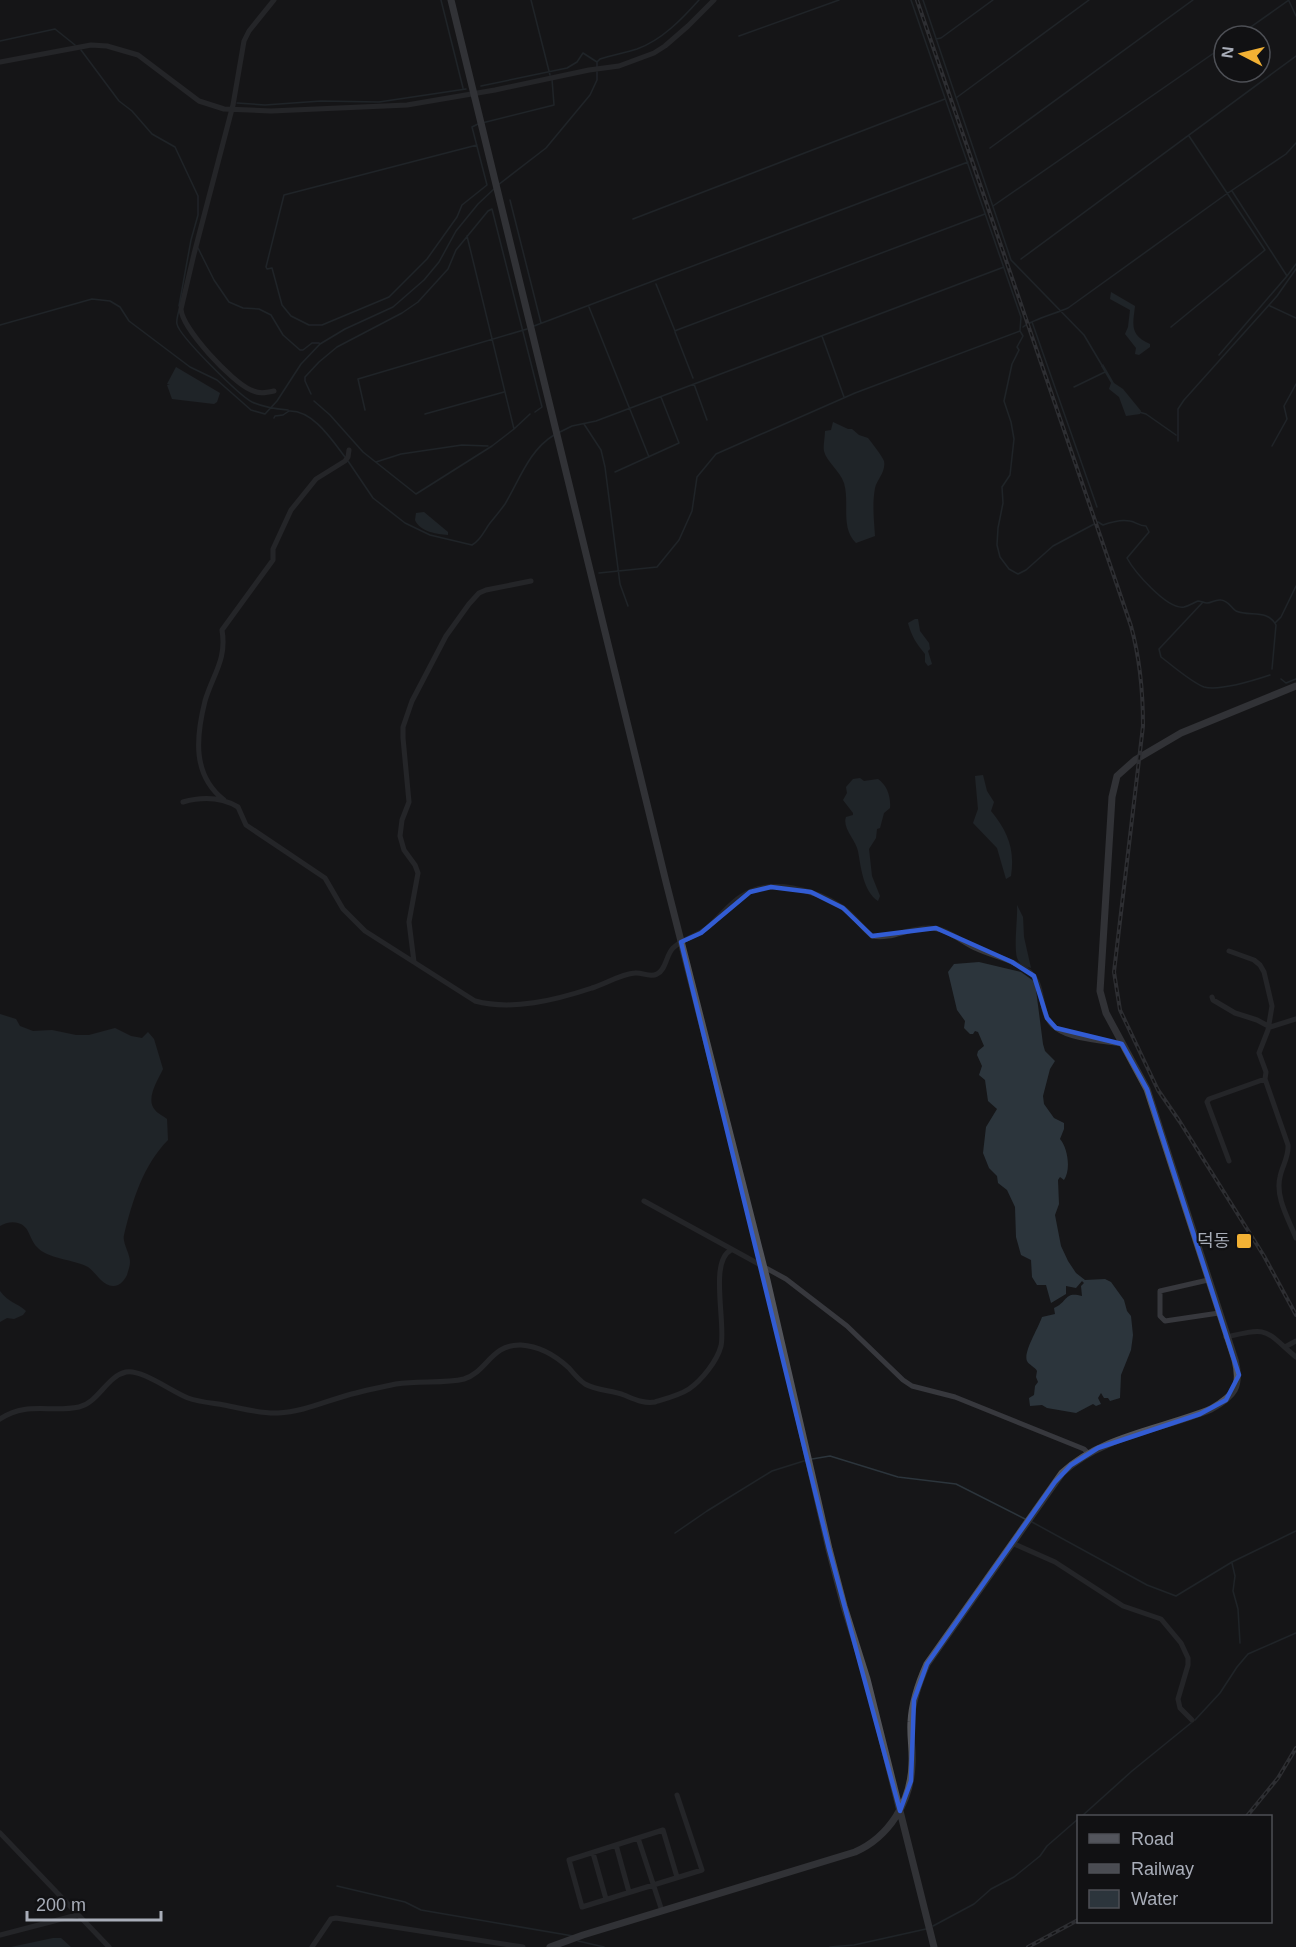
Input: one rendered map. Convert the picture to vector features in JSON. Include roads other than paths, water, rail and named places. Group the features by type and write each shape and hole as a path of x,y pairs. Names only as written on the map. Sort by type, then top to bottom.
{"main road":[{"path":"451,0 681,942 764,1265 829,1549 867,1679 934,1947"},
{"path":"550,1947 855,1852 874,1842 891,1825 900,1810 911,1781 911,1721 914,1700 927,1664 1062,1473 1088,1453 1200,1414 1226,1400 1237,1386 1239,1375 1147,1089 1106,1012 1100,991 1112,796 1117,776 1130,763 1181,733 1296,686"}],"street":[{"path":"274,0 249,31 244,41 232,110 184,294 182,316 205,349 240,384 258,393 274,391"},
{"path":"0,62 83,46 107,46 138,55 199,101 208,105 232,110 387,107 430,102 619,66 654,53 688,26 714,0"},
{"path":"349,450 348,458 316,479 291,510 273,549 273,560 222,630 224,649 206,701 198,741 198,756 205,778 217,794 238,807 246,825 325,878 343,909 365,931 475,1001 517,1005 590,988 634,973 653,976 658,974 662,970 668,953 681,942 701,933 736,901 750,892 771,887 811,892 843,908 872,936 890,937 921,929 936,928 974,947 1012,962 1034,976 1041,991 1047,1018 1056,1028 1073,1035 1122,1044"},
{"path":"414,962 409,922 418,873 404,850 400,836 402,820 409,802 403,738 407,712 446,636 479,593 531,582"},
{"path":"183,802 195,799 225,801"},
{"path":"1229,951 1260,964 1272,1006 1269,1026 1259,1053 1266,1072 1265,1079 1288,1144 1289,1152 1278,1189 1296,1238"},
{"path":"1212,997 1213,1000 1235,1013 1270,1027 1296,1019"},
{"path":"1229,1161 1207,1102 1209,1099 1265,1079"},
{"path":"645,1201 786,1279 847,1326 912,1386 955,1397 1084,1449 1088,1453"},
{"path":"0,1419 8,1414 30,1408 82,1406 119,1375 130,1372 141,1374 189,1398 262,1412 280,1413 320,1405 356,1392 405,1383 466,1378 496,1352 519,1345 540,1349 554,1356 592,1388 642,1401 656,1401 688,1389 711,1366 718,1354 723,1321 719,1281 722,1259 731,1250"},
{"path":"1208,1280 1160,1291 1160,1316 1165,1321 1219,1313"},
{"path":"1226,1337 1258,1330 1268,1332 1296,1357"},
{"path":"1285,1347 1296,1341"},
{"path":"1012,1542 1056,1562 1123,1606 1161,1619 1181,1643 1188,1658 1178,1699 1180,1708 1192,1720"},
{"path":"677,1795 702,1870 582,1906 569,1860 663,1830 677,1877"},
{"path":"0,1833 109,1947"},
{"path":"638,1838 662,1911"},
{"path":"615,1845 630,1892"},
{"path":"592,1852 606,1899"},
{"path":"0,1935 77,1915"},
{"path":"312,1947 331,1920 336,1918 523,1947"}],"water":[{"path":"1111,292 1135,306 1133,324 1135,333 1150,344 1150,347 1139,355 1135,354 1136,348 1125,334 1130,310 1110,299"},
{"path":"1103,364 1114,383 1123,389 1141,411 1140,414 1126,416 1119,397 1109,389 1111,383 1101,366"},
{"path":"176,367 220,393 217,402 214,404 172,399 167,385 170,385 167,384"},
{"path":"833,422 868,438 884,461 884,469 874,494 875,536 856,543 848,530 844,483 824,451 825,431 831,430"},
{"path":"424,512 448,532 448,535 429,532 417,524 416,513"},
{"path":"918,619 920,631 929,643 928,651 932,664 928,666 925,662 925,654 915,640 908,623"},
{"path":"983,775 987,791 994,802 991,811 1002,826 1011,849 1011,876 1006,879 997,848 973,823 978,809 975,776"},
{"path":"860,778 864,781 878,779 886,788 890,800 890,808 884,813 876,838 869,849 872,876 880,896 878,901 866,885 857,847 845,821 846,817 853,815 843,800 847,793 846,787 853,779"},
{"path":"1017,905 1023,917 1024,937 1031,968 1020,963 1017,956"},
{"path":"979,962 1021,972 1035,982 1043,1044 1045,1051 1055,1061 1050,1069 1043,1096 1044,1104 1054,1118 1064,1123 1060,1139 1068,1159 1066,1176 1064,1180 1060,1177 1058,1180 1059,1204 1055,1215 1061,1246 1076,1273 1085,1280 1105,1279 1111,1282 1124,1300 1131,1316 1133,1335 1131,1350 1121,1375 1120,1398 1110,1401 1101,1393 1098,1398 1101,1404 1096,1406 1093,1404 1076,1413 1042,1405 1030,1406 1029,1398 1034,1395 1038,1382 1037,1371 1026,1357 1032,1339 1042,1317 1055,1314 1054,1308 1069,1296 1082,1296 1081,1286 1084,1283 1082,1281 1076,1288 1066,1286 1066,1294 1051,1303 1046,1285 1037,1285 1032,1277 1031,1260 1021,1255 1016,1237 1015,1207 1007,1190 998,1183 997,1176 989,1168 983,1153 986,1127 997,1109 988,1101 985,1080 979,1075 982,1066 977,1055 984,1046 978,1032 970,1034 964,1028 965,1021 957,1010 948,972 954,964"},
{"path":"0,1014 16,1019 20,1026 33,1031 52,1030 89,1035 115,1028 131,1036 142,1038 148,1032 154,1039 163,1069 151,1100 155,1110 167,1119 168,1140 145,1172 135,1197 124,1238 130,1265 126,1276 118,1285 105,1283 88,1267 41,1251 34,1244 25,1227 16,1222 0,1226"},
{"path":"0,1291 6,1298 26,1311 23,1315 0,1322"},
{"path":"61,1938 71,1947 11,1947"}],"waterway":[{"path":"441,0 463,88"},
{"path":"531,0 550,75"},
{"path":"597,67 600,59 637,49 663,35 699,0"},
{"path":"739,36 839,0"},
{"path":"599,573 657,567 679,540 692,511 697,477 716,454 855,393 1020,331 1021,317 911,0"},
{"path":"923,0 1011,260 1084,335 1103,367"},
{"path":"936,39 941,38 993,0"},
{"path":"956,98 1089,0"},
{"path":"990,148 1193,0"},
{"path":"1255,24 1289,0"},
{"path":"1289,1 1296,16"},
{"path":"0,41 55,29 75,45"},
{"path":"81,50 119,101 132,111 152,134 175,147 198,196 198,215 179,306"},
{"path":"481,86 567,68 577,62 583,53 597,62"},
{"path":"993,206 1212,54"},
{"path":"1021,259 1296,56"},
{"path":"498,185 546,148 590,95 597,80 597,72"},
{"path":"482,123 554,105 552,79"},
{"path":"237,103 265,105 321,101 379,102 466,89"},
{"path":"633,219 945,99"},
{"path":"477,145 284,195 266,267 267,269 272,268 282,305 291,316 309,325 322,325 389,297 427,259 457,217 462,205 487,185 472,127 478,124"},
{"path":"1171,327 1265,250 1189,136"},
{"path":"1023,327 1068,308 1286,154 1296,143"},
{"path":"534,326 968,162"},
{"path":"0,325 92,299 110,301 120,307 129,321 190,367 217,380 251,410 265,414 277,401 301,364 320,344 345,329 393,307 424,280 439,262 456,231 478,204 495,188"},
{"path":"1232,191 1287,276 1296,264"},
{"path":"510,200 541,323"},
{"path":"311,394 305,377 319,362 337,347 402,313 418,302 448,269 456,250 492,209 542,407 535,412"},
{"path":"656,284 675,331 985,214"},
{"path":"467,236 514,429"},
{"path":"198,248 214,280 229,302 243,308 259,309 271,315 283,335 300,350 312,343 319,343"},
{"path":"558,433 572,426 596,421 1004,267"},
{"path":"1178,441 1178,409 1184,400 1277,296 1296,269"},
{"path":"1219,355 1287,276"},
{"path":"1270,306 1296,318"},
{"path":"589,307 649,457"},
{"path":"179,310 177,323 180,331 236,389 256,404 288,410"},
{"path":"1032,322 1097,507"},
{"path":"365,410 358,379 527,329"},
{"path":"1020,331 1023,336 1012,364 1004,401 1014,439 1010,475 1002,487 1003,503 997,545 1000,557 1009,569 1018,574 1026,570 1053,546 1098,522 1103,525 1127,520 1146,526 1149,532 1127,558 1136,572 1160,596 1177,606 1184,607 1198,601 1207,603 1221,600 1241,613 1263,615 1273,620 1276,625 1272,669"},
{"path":"675,332 693,378"},
{"path":"822,336 844,397"},
{"path":"1074,387 1105,372"},
{"path":"694,384 707,420"},
{"path":"1272,446 1287,419 1284,406 1296,384"},
{"path":"425,414 504,392"},
{"path":"615,472 679,443 661,397"},
{"path":"314,401 330,415 363,452 416,494 492,446 530,414"},
{"path":"274,418 289,411 306,415 321,427 345,457"},
{"path":"1139,412 1146,414 1176,435"},
{"path":"584,424 601,450 620,584 628,606"},
{"path":"348,461 373,498 405,523 430,535 472,545 480,538 505,504 531,457 545,441 554,435"},
{"path":"376,462 401,454 462,445 488,446"},
{"path":"1275,623 1281,617 1296,586"},
{"path":"1203,602 1159,649 1161,657 1204,687 1228,686 1270,675"},
{"path":"1281,679 1286,683 1296,679"},
{"path":"812,1459 830,1456 898,1477 956,1484 1025,1519"},
{"path":"675,1533 772,1471 807,1460"},
{"path":"1032,1522 1147,1585 1176,1596 1232,1562 1296,1531"},
{"path":"1232,1563 1240,1643"},
{"path":"1195,1720 1220,1693 1248,1654 1296,1633"},
{"path":"1083,1815 1191,1723"},
{"path":"933,1926 974,1904 991,1889 1014,1877 1040,1856 1047,1846 1077,1820"},
{"path":"337,1886 405,1902 421,1910 573,1936"},
{"path":"830,1947 854,1945 926,1929"},
{"path":"578,1941 604,1947"}],"railway":[{"path":"917,0 1131,626 1137,651 1142,688 1143,726 1114,972 1120,1010 1158,1090 1264,1256 1296,1315"},
{"path":"1248,1815 1278,1778 1296,1748"},
{"path":"1028,1947 1077,1921"}],"place":[{"name":"덕동","path":"1244,1241"}]}
